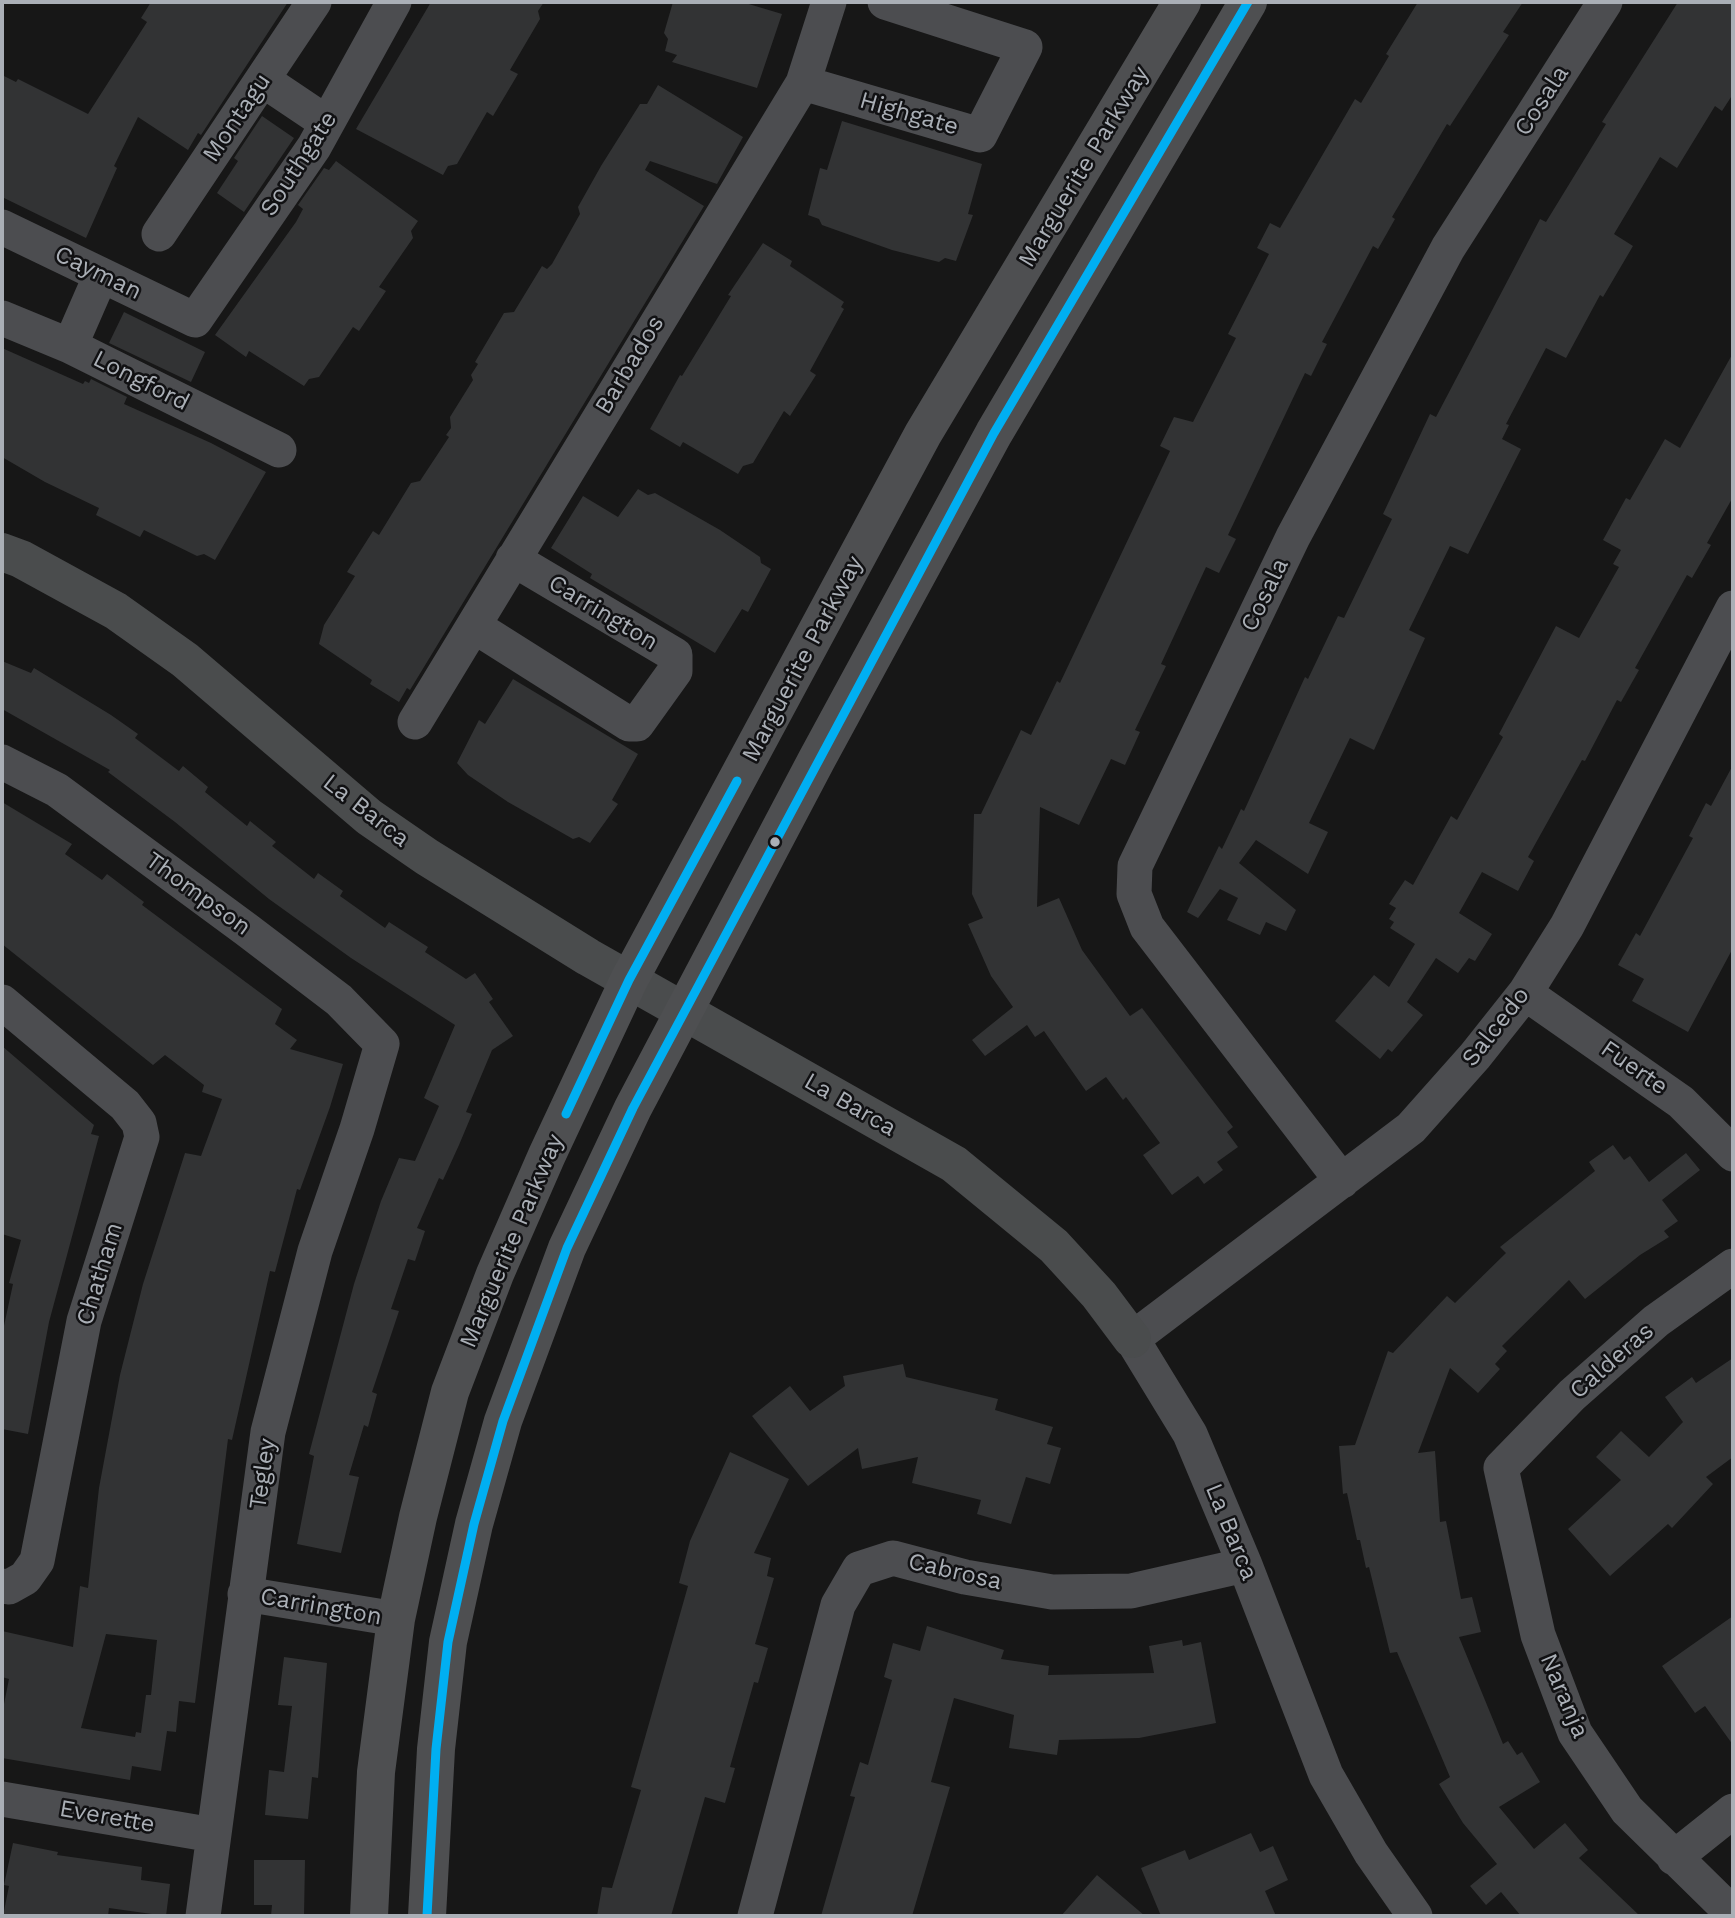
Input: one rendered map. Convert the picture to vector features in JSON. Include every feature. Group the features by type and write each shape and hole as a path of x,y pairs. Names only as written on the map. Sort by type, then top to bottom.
{"main road":[{"name":"Marguerite Parkway","path":"369,1916 376,1772 396,1619 418,1517 450,1392 495,1274 629,980 923,434 1182,2"},
{"path":"427,1916 436,1749 448,1642 474,1524 503,1421 567,1248 633,1108 817,758 994,433 1248,2"}],"street":[{"name":"Montagu","path":"159,234 314,2"},
{"name":"Southgate","path":"195,320 314,147 394,2"},
{"name":"Barbados","path":"415,722 803,83 829,2"},
{"name":"Highgate","path":"803,83 980,135 1025,47 885,2"},
{"name":"Cosala","path":"1342,1181 1147,927 1133,894 1135,866 1293,537 1448,248 1605,2"},
{"path":"263,80 327,123"},
{"name":"Cayman","path":"2,227 195,320"},
{"path":"70,346 101,275"},
{"name":"Longford","path":"2,318 70,346 279,450"},
{"name":"La Barca","path":"2,552 116,611 185,660 369,817 447,870 629,980 954,1164 1054,1246 1100,1295 1132,1339 1190,1434 1245,1565 1326,1775 1371,1853 1413,1916"},
{"name":"Carrington","path":"474,626 629,724 638,724 676,671 675,655 513,559"},
{"name":"Salcedo","path":"1132,1339 1411,1128 1475,1056 1525,993 1567,926 1733,608"},
{"name":"Thompson","path":"2,762 57,790 247,930 339,1000 382,1044"},
{"name":"Fuerte","path":"1525,993 1681,1102 1733,1154"},
{"name":"Chatham","path":"2,1002 125,1105 139,1123 142,1137 84,1321 37,1561 25,1578 9,1587 2,1586"},
{"name":"Tegley","path":"203,1916 268,1432 316,1251 382,1044"},
{"name":"Calderas","path":"1501,1468 1572,1395 1656,1321 1733,1266"},
{"name":"Naranja","path":"1501,1468 1538,1635 1575,1732 1628,1810 1733,1914"},
{"name":"Cabrosa","path":"755,1916 838,1605 859,1569 893,1558 965,1577 1052,1592 1131,1591 1245,1565"},
{"name":"Carrington","path":"245,1594 396,1619"},
{"name":"Everette","path":"2,1799 213,1835"},
{"path":"1674,1858 1733,1811"}],"building":[{"path":"151,2 288,2 201,135 198,133 188,150 138,117 114,166 117,168 86,238 2,197 2,75 16,82 18,79 88,114 147,22 141,18"},
{"path":"431,2 544,2 538,11 540,19 510,70 518,74 493,116 487,112 457,164 448,166 443,175 356,129"},
{"path":"673,2 742,2 782,14 757,88 672,62 677,55 665,51 668,39 664,33"},
{"path":"1418,2 1523,2 1503,32 1509,35 1450,126 1447,124 1392,217 1395,219 1378,249 1373,246 1322,342 1327,344 1311,376 1305,373 1228,535 1236,539 1219,573 1206,567 1161,664 1166,666 1135,730 1140,732 1125,765 1111,759 1079,825 1040,807 1037,907 1059,898 1082,950 1130,1016 1142,1008 1233,1127 1227,1132 1238,1147 1217,1162 1223,1170 1204,1184 1198,1176 1172,1195 1143,1155 1160,1143 1126,1097 1123,1100 1106,1077 1086,1091 1044,1031 1035,1037 1027,1025 985,1056 972,1040 1013,1007 991,976 968,924 983,918 972,894 974,814 981,814 1021,730 1031,735 1057,681 1060,683 1170,451 1160,446 1174,417 1193,422 1236,338 1228,334 1269,254 1257,248 1270,223 1280,228 1355,99 1361,103 1389,56 1386,54"},
{"path":"1678,2 1733,2 1733,94 1722,111 1715,106 1677,168 1660,157 1614,234 1633,246 1603,297 1600,295 1566,358 1546,348 1506,424 1509,425 1502,439 1521,449 1468,554 1450,546 1409,630 1425,638 1374,750 1350,738 1309,823 1328,832 1308,874 1256,840 1239,863 1296,910 1286,931 1266,922 1260,935 1227,920 1238,898 1220,889 1198,918 1187,912 1219,846 1222,849 1241,809 1244,811 1305,677 1308,679 1338,616 1344,618 1392,519 1383,514 1430,414 1436,417 1540,219 1546,222 1606,124 1602,122"},
{"path":"658,85 743,137 717,184 650,161 645,170 704,206 410,690 407,688 399,702 370,684 372,680 319,644 324,625 355,576 347,572 373,531 379,535 411,483 420,481 449,437 446,435 451,428 450,417 473,380 471,375 478,364 475,362 504,313 514,312 542,266 547,269 552,264 580,214 578,207 601,166 640,104 647,104"},
{"path":"262,116 294,138 244,212 217,193 238,161 234,158"},
{"path":"842,121 982,164 968,214 973,215 956,261 945,258 939,262 892,250 822,225 819,219 808,215 820,168 827,170"},
{"path":"336,161 418,221 411,231 413,238 379,287 386,291 359,331 353,327 319,377 309,379 304,386 249,351 246,357 215,335 296,222 303,209 298,205 324,168 329,170"},
{"path":"763,243 792,261 790,266 844,302 841,307 844,309 810,371 816,375 790,416 784,411 753,463 743,466 738,474 683,442 680,447 650,429 680,375 682,376 731,296 728,295"},
{"path":"124,312 205,352 191,382 109,343"},
{"path":"2,348 83,384 85,381 89,383 91,379 127,397 124,404 211,443 266,472 215,560 204,554 197,556 144,530 140,537 96,515 99,508 45,482 2,457"},
{"path":"1733,353 1733,497 1707,543 1711,545 1692,578 1687,575 1635,668 1639,670 1621,702 1617,700 1585,761 1582,760 1528,857 1534,861 1518,891 1482,872 1459,913 1492,934 1475,961 1469,958 1458,973 1436,958 1407,1002 1423,1015 1392,1052 1388,1049 1380,1059 1335,1021 1374,975 1389,987 1415,944 1390,928 1394,922 1389,919 1396,908 1389,904 1405,880 1413,885 1451,816 1457,820 1503,737 1499,734 1556,626 1579,638 1619,567 1613,564 1621,550 1603,540 1626,498 1630,500 1665,439 1680,448"},
{"path":"638,489 648,495 655,493 720,530 760,557 761,563 771,569 748,612 742,609 715,653 590,578 592,574 551,548 583,496 618,517"},
{"path":"2,661 31,673 34,668 111,715 138,734 135,738 179,771 183,766 208,787 205,792 247,826 250,821 276,842 272,846 314,879 318,873 343,891 340,896 385,928 389,922 428,947 425,952 466,979 475,973 493,999 489,1002 513,1036 492,1050 466,1112 472,1114 459,1145 443,1180 439,1178 417,1228 425,1231 415,1261 408,1259 391,1309 399,1311 372,1392 377,1394 368,1427 364,1425 349,1475 359,1477 341,1553 297,1544 314,1456 309,1454 354,1284 381,1201 399,1158 415,1161 439,1106 424,1098 455,1025 351,958 269,899 175,822 108,772 110,770 2,709"},
{"path":"513,679 638,754 612,800 618,804 590,843 579,837 573,839 508,802 468,775 457,763 479,720 485,724"},
{"path":"1733,765 1733,948 1688,1032 1632,1001 1644,979 1618,965 1636,933 1640,936 1693,838 1689,836 1706,803 1711,806"},
{"path":"2,802 72,844 65,854 102,880 107,874 144,902 142,905 282,1009 275,1024 297,1040 290,1049 343,1064 300,1190 297,1189 275,1272 270,1271 232,1440 228,1439 195,1703 179,1701 176,1732 167,1731 161,1771 132,1766 130,1780 2,1758 2,1714 9,1679 2,1677 2,1631 73,1647 80,1586 88,1588 99,1488 120,1375 143,1284 185,1153 201,1156 222,1099 202,1092 204,1085 165,1055 153,1065 2,944","holes":["106,1634 157,1640 151,1695 146,1695 141,1733 136,1732 135,1737 81,1728"]},
{"path":"2,1046 94,1125 91,1134 99,1136 49,1322 28,1434 2,1429 2,1335 13,1284 9,1283 21,1240 2,1234"},
{"path":"1613,1145 1624,1160 1630,1156 1649,1182 1686,1153 1700,1170 1662,1200 1678,1221 1664,1231 1669,1237 1640,1255 1585,1299 1569,1280 1502,1346 1507,1351 1495,1364 1500,1369 1478,1393 1450,1368 1418,1453 1435,1451 1440,1522 1446,1521 1461,1599 1472,1597 1481,1632 1459,1637 1503,1744 1508,1741 1517,1755 1522,1752 1540,1782 1499,1807 1534,1849 1565,1823 1588,1850 1579,1858 1640,1916 1521,1916 1501,1892 1486,1905 1470,1886 1497,1864 1463,1823 1439,1784 1450,1777 1397,1652 1390,1653 1369,1567 1366,1568 1360,1540 1357,1540 1347,1493 1343,1494 1339,1446 1355,1445 1388,1351 1393,1353 1447,1296 1455,1303 1506,1253 1500,1247 1595,1171 1589,1162"},
{"path":"1733,1358 1733,1457 1706,1477 1713,1484 1672,1528 1668,1524 1610,1576 1568,1529 1621,1480 1596,1457 1621,1431 1649,1457 1683,1422 1665,1397 1692,1377 1696,1383"},
{"path":"903,1364 906,1377 998,1399 995,1410 1053,1427 1047,1444 1061,1448 1050,1484 1026,1477 1011,1524 977,1514 981,1500 912,1483 918,1457 862,1469 858,1448 808,1486 752,1416 790,1386 810,1411 845,1386 843,1376"},
{"path":"730,1452 789,1479 754,1553 771,1558 767,1576 774,1578 755,1644 768,1648 758,1683 754,1682 730,1767 735,1768 725,1803 705,1797 671,1916 597,1916 602,1887 612,1888 641,1790 631,1787 688,1586 679,1583 690,1541"},
{"path":"1733,1616 1733,1745 1705,1706 1695,1713 1662,1666"},
{"path":"927,1626 1004,1650 1001,1659 1049,1666 1048,1675 1154,1673 1149,1646 1182,1640 1183,1646 1201,1642 1216,1723 1139,1738 1059,1740 1057,1755 1009,1748 1014,1715 954,1698 931,1782 950,1787 912,1916 821,1916 855,1797 850,1796 860,1762 868,1765 892,1680 884,1677 893,1643 920,1651"},
{"path":"284,1657 327,1663 318,1778 312,1777 308,1819 265,1815 269,1770 284,1772 292,1706 278,1705"},
{"path":"1251,1833 1260,1852 1273,1846 1288,1880 1265,1891 1276,1916 1161,1916 1141,1868 1185,1850 1189,1860"},
{"path":"13,1843 58,1852 57,1855 142,1867 141,1880 170,1884 166,1916 109,1908 108,1916 3,1916 9,1886 4,1885"},
{"path":"254,1860 305,1860 304,1916 271,1916 272,1905 254,1905"},
{"path":"1097,1875 1145,1916 1061,1916"}],"transit line":[{"path":"427,1916 436,1749 448,1642 474,1524 503,1421 567,1248 633,1108 994,433 1248,2"},
{"path":"566,1114 629,980 737,781"}]}
